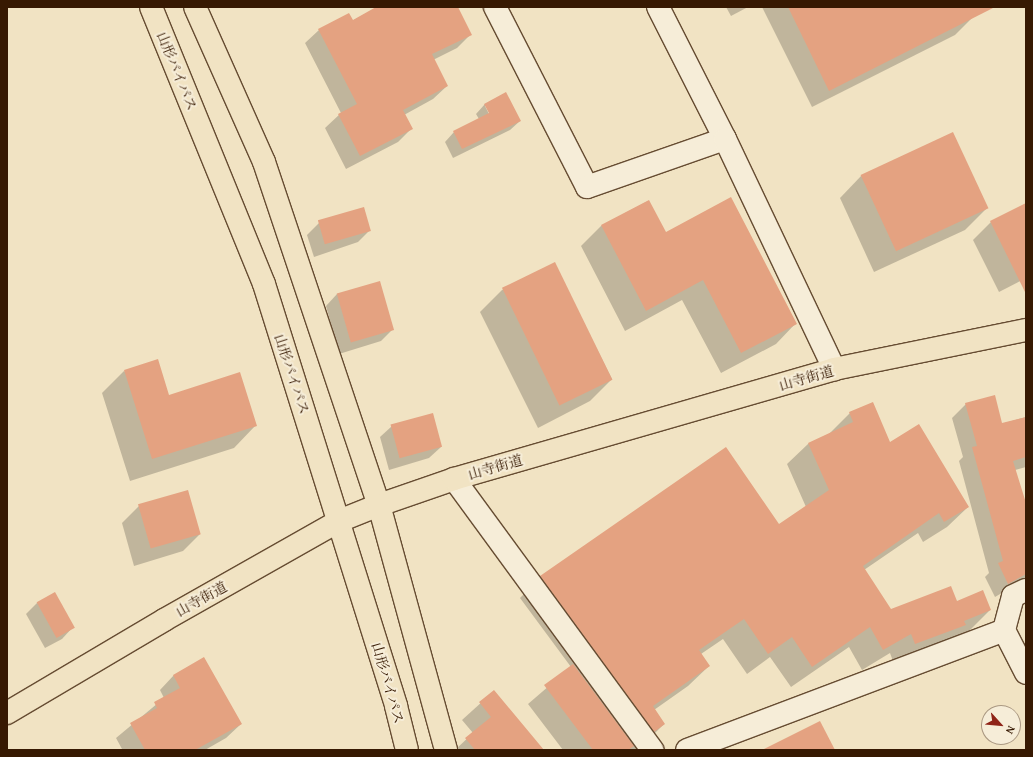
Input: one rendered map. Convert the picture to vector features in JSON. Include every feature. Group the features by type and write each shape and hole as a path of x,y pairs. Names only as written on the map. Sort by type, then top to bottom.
{"main road":[{"name":"山形バイパス","path":"151,7 264,284 396,706 407,750"},
{"path":"195,7 264,162 379,505 446,750"},
{"name":"山寺街道","path":"7,713 164,620 339,521 379,505 454,479 834,369 1026,330"}],"lane":[{"path":"496,7 587,187 725,140"},
{"path":"658,7 725,140 834,369"},
{"path":"454,479 652,750"},
{"path":"1026,590 1013,596 1004,630 1026,673"},
{"path":"687,750 1004,630"}],"building":[{"path":"376,7 458,7 472,35 432,54 448,86 403,110 413,129 360,156 338,114 357,104 318,29 349,13 353,20"},
{"path":"788,7 995,7 829,91"},
{"path":"506,92 521,121 462,149 453,131 489,113 484,104"},
{"path":"953,132 988,208 896,251 861,175"},
{"path":"731,197 797,324 741,353 703,280 646,311 601,225 649,200 666,232"},
{"path":"1026,203 1026,294 990,221"},
{"path":"364,207 371,231 325,244 318,220"},
{"path":"555,262 612,380 559,406 502,288"},
{"path":"380,281 394,330 351,342 337,293"},
{"path":"158,359 169,395 240,372 257,426 152,459 124,370"},
{"path":"995,395 1002,423 1026,417 1026,457 1013,461 1026,503 1026,574 1008,584 998,563 1003,561 972,447 977,446 965,403"},
{"path":"873,402 890,442 919,424 969,507 944,522 939,513 863,566 891,609 951,586 957,601 983,590 991,610 964,621 966,625 915,644 911,634 883,650 870,627 812,667 792,637 768,654 744,619 699,650 710,666 653,706 665,724 654,732 540,576 726,447 779,524 829,490 808,443 853,422 849,412"},
{"path":"433,413 442,447 400,458 390,424"},
{"path":"188,490 201,534 151,549 138,504"},
{"path":"55,592 75,628 57,638 37,602"},
{"path":"204,657 242,724 195,750 145,750 130,723 157,708 154,702 180,688 173,675"},
{"path":"573,664 634,746 628,750 593,750 544,685"},
{"path":"494,690 544,750 475,750 465,738 491,717 479,702"},
{"path":"820,721 835,750 762,750"}]}
